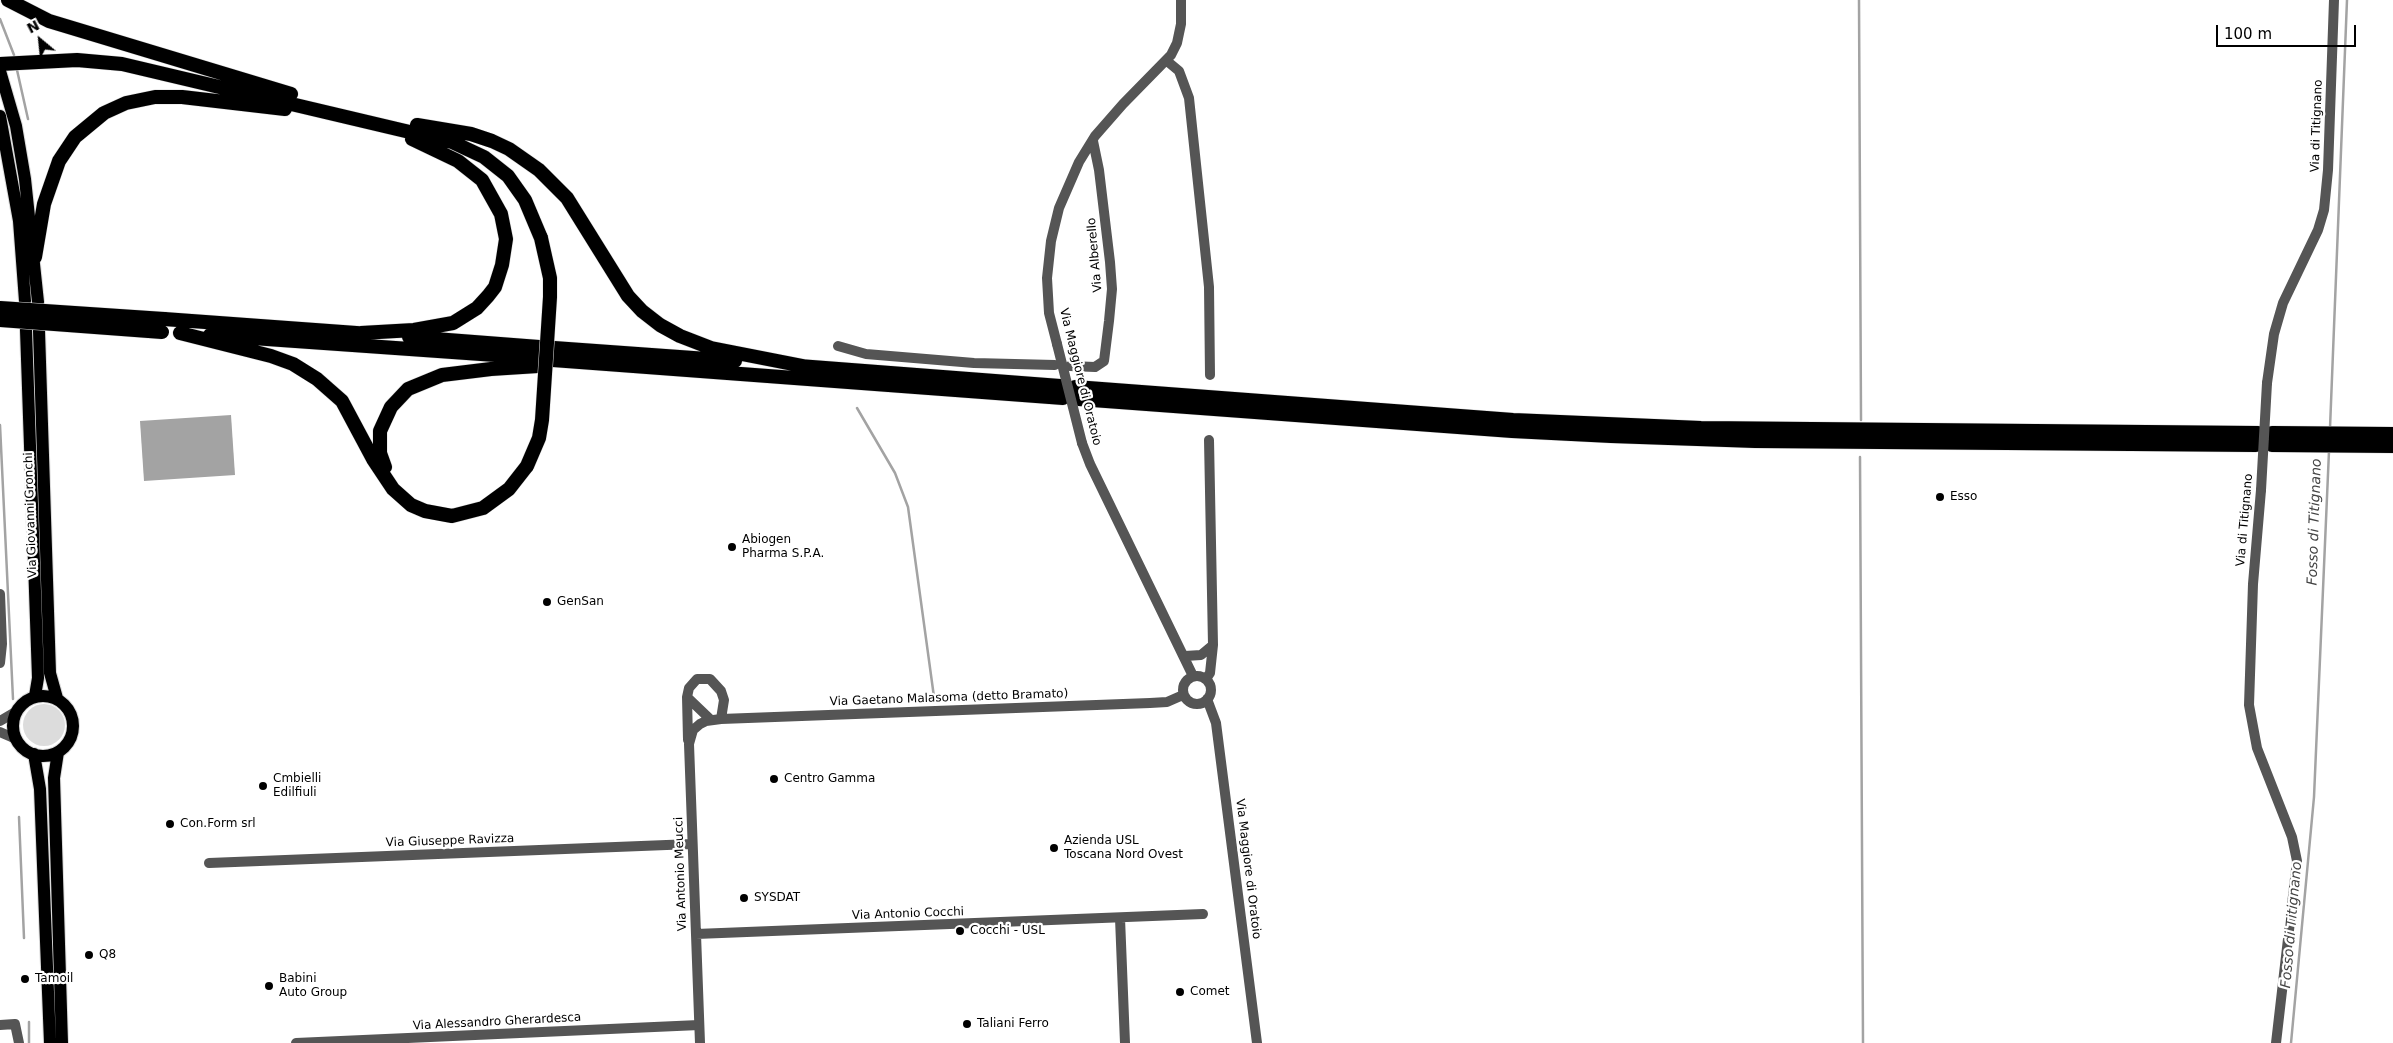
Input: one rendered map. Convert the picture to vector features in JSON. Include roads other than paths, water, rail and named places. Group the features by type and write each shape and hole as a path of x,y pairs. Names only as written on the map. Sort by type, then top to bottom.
{"highway":[{"path":"8,0 42,18 288,92 328,111"},
{"path":"0,64 89,60 122,64 328,111 452,142 484,157 508,176 517,187 532,214 541,238 550,278 542,420 539,438 527,466 509,489 492,502 474,511 457,516 443,516 425,512 411,505 393,489 373,459 347,409 335,394 317,379 293,364 271,356 180,332 163,325 0,308"},
{"path":"35,258 44,204 62,154 85,127 112,109 139,99 168,97 284,109 328,111"},
{"path":"362,334 440,327 466,316 477,308 495,287 505,245 501,214 482,180 458,161 374,123"},
{"path":"374,123 406,124 471,134 509,149 540,170 559,188 575,209 624,290 636,305 660,325 680,336 711,348 808,367 1062,392 581,362 553,358 808,367"},
{"path":"0,320 362,334 538,357"},
{"path":"180,332 538,357"},
{"path":"393,489 380,453 380,431 391,407 408,389 432,378 538,357"},
{"path":"1077,393 1512,431 1670,439 1755,441 2257,439"},
{"path":"2272,439 2339,440 2393,434"},
{"path":"2339,440 2393,446"}],"main road":[{"path":"0,71 16,126 35,258 38,302"},
{"path":"0,116 19,221 25,301"},
{"name":"Via Giovanni Gronchi","path":"26,330 38,678 35,696"},
{"name":"Via Giovanni Gronchi","path":"39,330 50,673 57,698"},
{"path":"45,695 57,698 70,710 74,727 67,744 58,752 47,756 34,754 23,748 16,739 13,723 16,711 24,702 35,696 45,695"},
{"path":"58,752 54,778 62,1043"},
{"path":"34,754 40,789 50,1043"}],"street":[{"name":"Via Maggiore di Oratoio","path":"1181,0 1182,14 1178,38 1167,60 1109,120 1092,141 1065,191 1051,241 1047,290 1057,344 1082,443 1193,676"},
{"name":"Via di Titignano","path":"2276,1043 2297,861 2292,838 2257,748 2249,705 2253,584 2267,383 2274,334 2283,303 2318,230 2324,210 2334,0"},
{"path":"1167,60 1179,71 1190,98 1208,269 1210,375"},
{"name":"Via Alberello","path":"1070,366 1095,367 1104,361 1109,322 1112,289 1110,262 1099,170 1092,141"},
{"path":"838,346 866,354 886,356 974,363 1055,365"},
{"name":"Via Maggiore di Oratoio","path":"1209,440 1213,645 1210,673 1206,679 1210,687 1207,700 1216,723 1256,1043"},
{"path":"0,594 2,644 0,663"},
{"path":"1185,656 1201,655 1213,645"},
{"path":"1206,679 1193,676 1185,681 1183,694 1194,703 1207,700"},
{"path":"706,677 713,680 723,694 716,720 687,697 689,688 697,679 706,677"},
{"name":"Via Gaetano Malasoma (detto Bramato)","path":"716,720 1150,703 1166,702 1183,694"},
{"name":"Via Antonio Meucci","path":"687,697 686,723 700,1043"},
{"path":"0,721 16,711"},
{"path":"688,744 695,728 703,722 716,720"},
{"path":"0,732 16,739"},
{"name":"Via Giuseppe Ravizza","path":"210,863 692,844"},
{"name":"Via Antonio Cocchi","path":"696,934 1203,914"},
{"path":"1120,918 1126,1043"},
{"path":"0,1025 16,1024 19,1043"},
{"name":"Via Alessandro Gherardesca","path":"296,1043 699,1025"}],"waterway":[{"path":"1859,0 1861,420"},
{"name":"Fosso di Titignano","path":"2330,428 2347,0"},
{"path":"0,19 14,55"},
{"path":"17,70 28,119"},
{"path":"857,408 895,473 908,507 934,697"},
{"path":"0,425 13,699"},
{"name":"Fosso di Titignano","path":"2291,1043 2314,797 2329,451"},
{"path":"1860,457 1863,1043"},
{"path":"19,817 24,938"},
{"path":"29,1022 29,1043"}],"place":[{"name":"Esso","path":"1940,497"},
{"name":"Abiogen Pharma S.P.A.","path":"732,547"},
{"name":"GenSan","path":"547,602"},
{"name":"Centro Gamma","path":"774,779"},
{"name":"Cmbielli Edilfiuli","path":"263,786"},
{"name":"Con.Form srl","path":"170,824"},
{"name":"Azienda USL Toscana Nord Ovest","path":"1054,848"},
{"name":"SYSDAT","path":"744,898"},
{"name":"Cocchi - USL","path":"960,931"},
{"name":"Q8","path":"89,955"},
{"name":"Tamoil","path":"25,979"},
{"name":"Babini Auto Group","path":"269,986"},
{"name":"Comet","path":"1180,992"},
{"name":"Taliani Ferro","path":"967,1024"}]}
